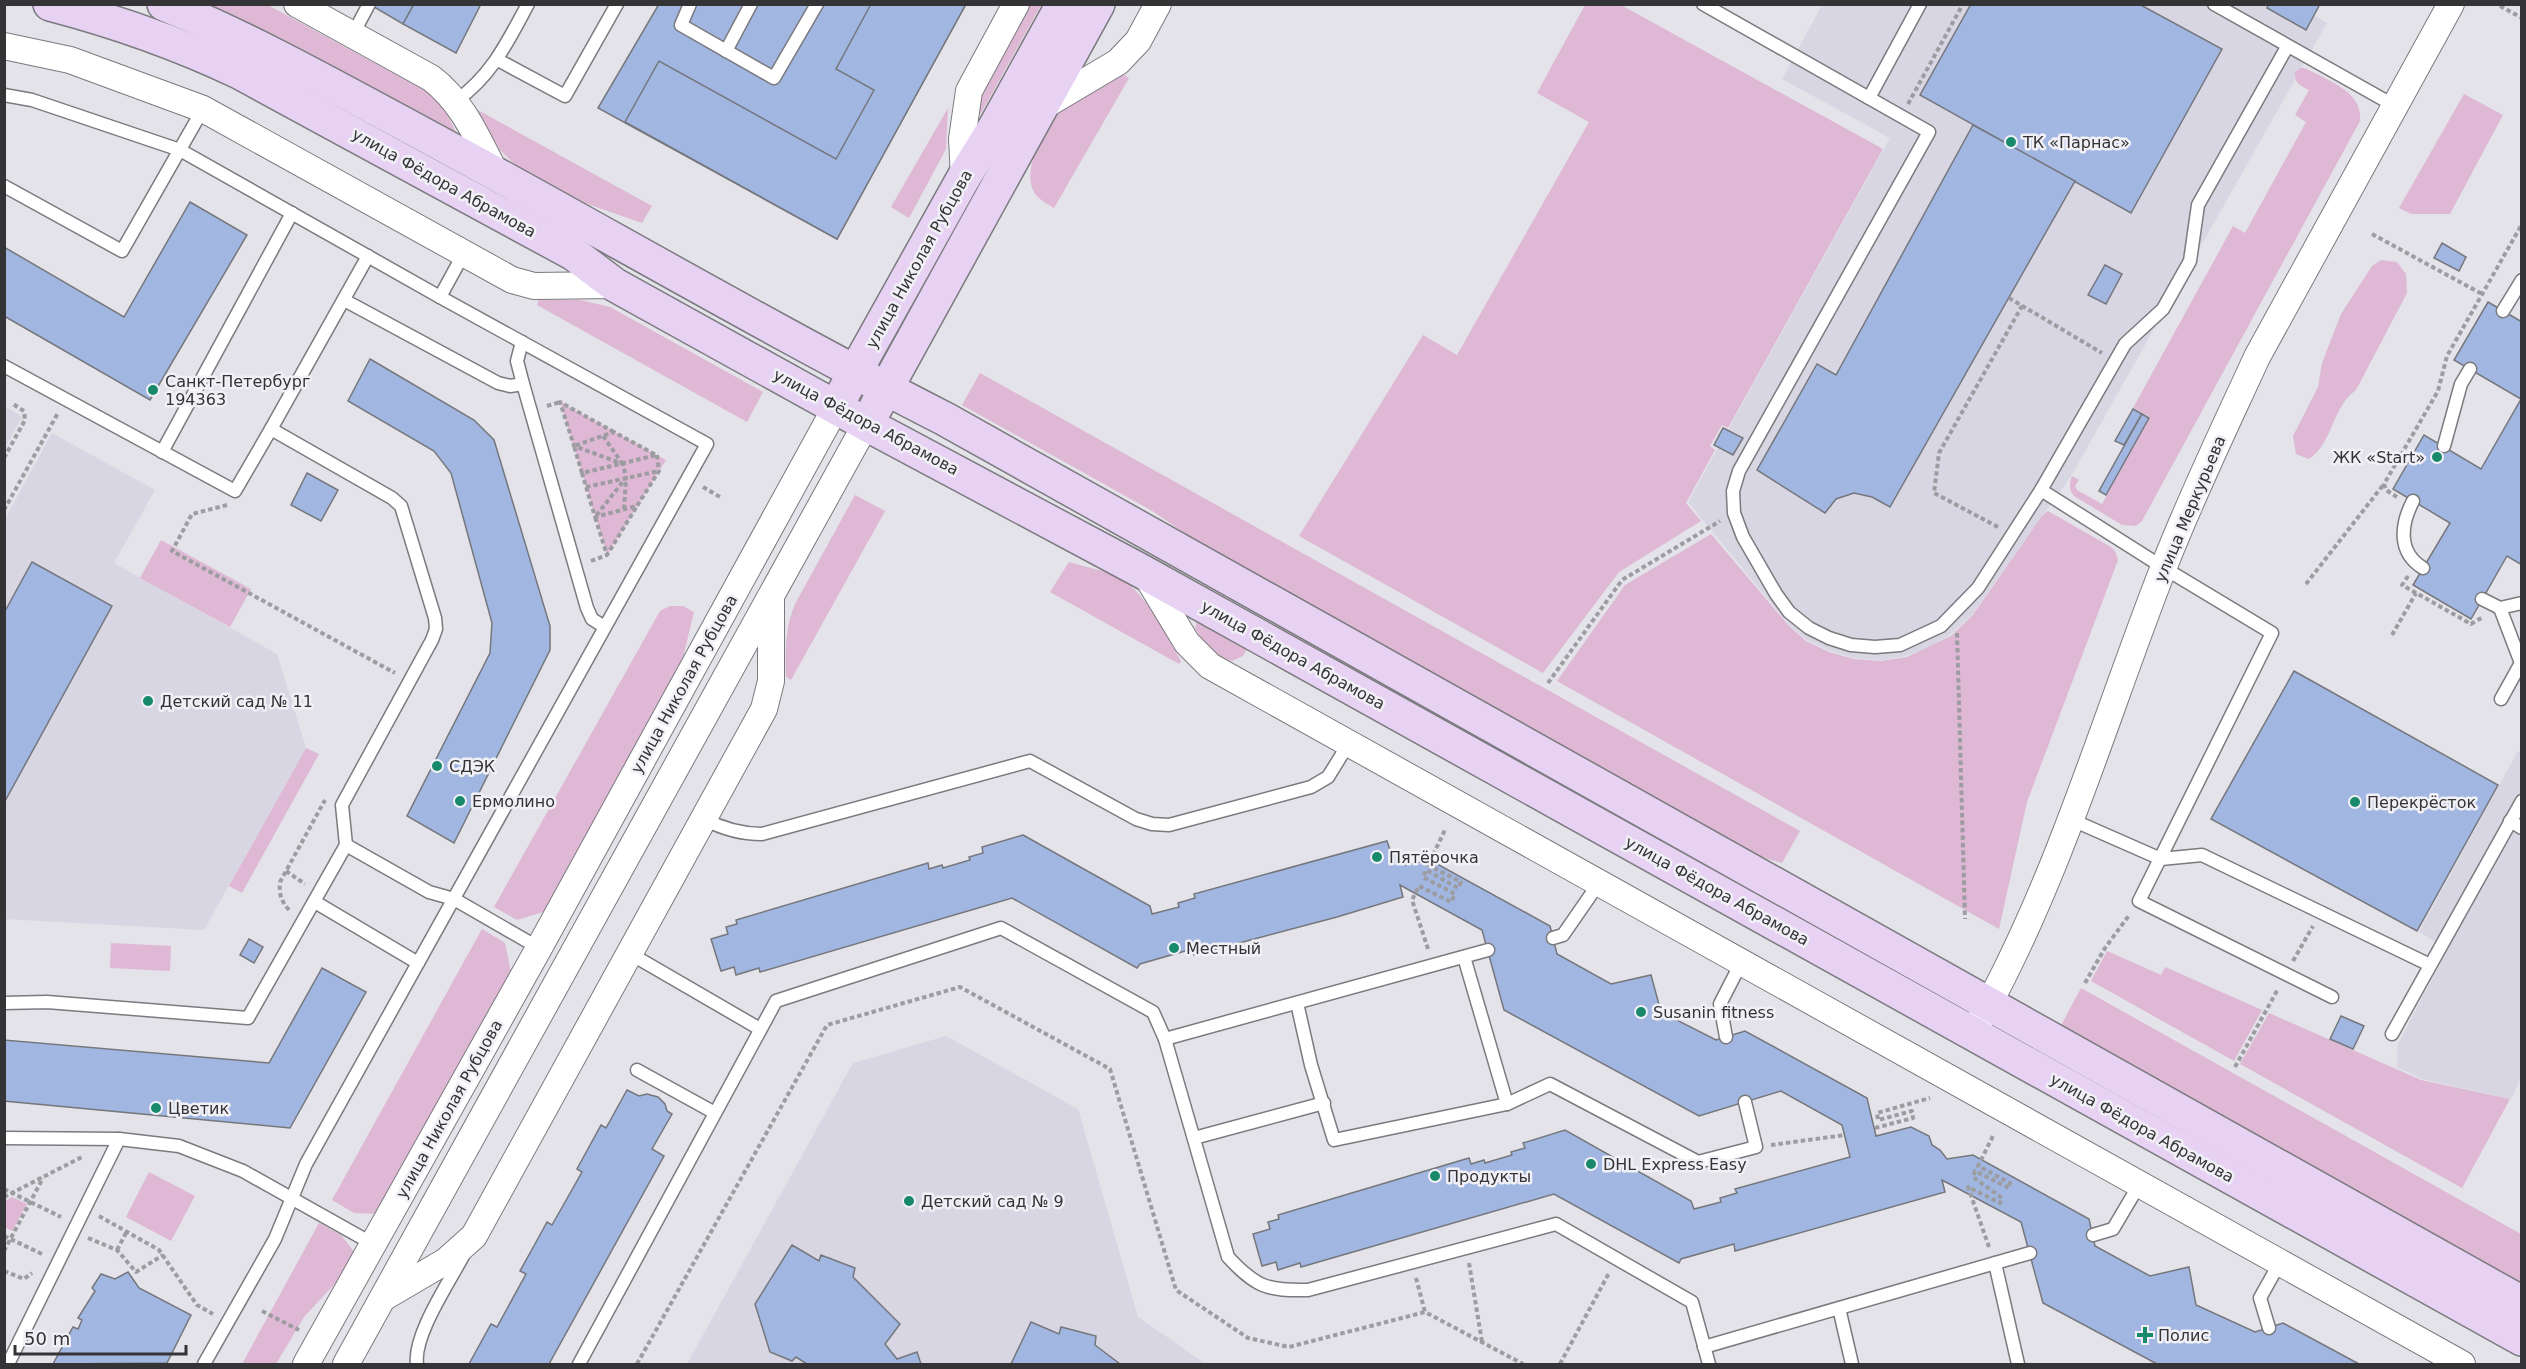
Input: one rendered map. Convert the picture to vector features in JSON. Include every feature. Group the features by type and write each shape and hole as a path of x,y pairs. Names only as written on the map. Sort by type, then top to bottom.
{"street":[{"name":"улица Фёдора Абрамова","path":"50,4 126,25 201,54 239,72 574,254 615,285 866,424 1980,1019 2522,1303"},
{"name":"улица Фёдора Абрамова","path":"164,4 253,43 886,389 945,419 1980,1019 2522,1340"},
{"path":"297,4 431,78 456,101 496,174"},
{"path":"964,177 962,139 969,92 1016,4"},
{"name":"улица Николая Рубцова","path":"306,1365 539,948 855,372 1064,4"},
{"name":"улица Николая Рубцова","path":"346,1365 1098,4"},
{"path":"1042,107 1118,62 1129,53 1158,4"},
{"name":"улица Меркурьева","path":"1980,1019 2036,907 2164,568 2257,357 2451,4"},
{"path":"4,46 70,60 203,109 512,280 534,286 615,285"},
{"path":"1143,572 1187,644 1210,666 2462,1365"},
{"path":"383,1298 446,1261 474,1236 764,709 771,681 771,596"}],"lane":[{"path":"353,34 369,4"},
{"path":"456,101 477,86 498,60 528,4"},
{"path":"498,60 565,96 617,4"},
{"path":"690,4 681,25 774,78 817,4"},
{"path":"726,51 751,4"},
{"path":"1703,4 1929,132 1739,471 1733,491 1734,513 1743,537 1789,612 1809,628 1829,638 1851,645 1875,647 1900,645 1941,626 1978,588 2041,490 2125,344 2163,309 2190,261 2198,205 2287,47"},
{"path":"1869,98 1920,4"},
{"path":"2214,4 2395,106"},
{"path":"4,95 32,100 180,150 706,444 306,1164 275,1239 204,1365"},
{"path":"4,186 122,251 203,109"},
{"path":"162,452 292,213"},
{"path":"440,297 464,253"},
{"path":"4,366 235,491 368,256"},
{"path":"2503,311 2522,280"},
{"path":"344,300 498,383 510,387 523,384"},
{"path":"522,342 518,361 523,384 587,608 592,619 603,626"},
{"path":"2444,446 2461,384 2470,369"},
{"path":"4,1003 47,1002 248,1018 346,845 342,805 432,640 436,629 435,618 401,506 392,498 271,429"},
{"path":"2041,490 2272,633 2139,901 2332,997"},
{"path":"2412,503 2403,525 2404,535 2408,555 2419,566"},
{"path":"2482,599 2500,608 2522,603"},
{"path":"2500,608 2521,663 2501,699"},
{"path":"704,819 720,828 742,834 762,834 1030,761 1136,819 1152,824 1169,825 1311,787 1328,777 1349,743"},
{"path":"2392,1034 2522,801"},
{"path":"2070,819 2161,859 2202,855 2430,965"},
{"path":"2510,821 2522,828"},
{"path":"346,845 429,892 454,899 539,948"},
{"path":"1553,938 1563,935 1599,883"},
{"path":"315,902 418,963"},
{"path":"579,1365 776,1001 1001,928 1153,1012 1165,1039 1228,1257 1247,1278 1276,1291 1308,1290 1556,1224 1692,1302 1709,1365"},
{"path":"1165,1039 1488,950"},
{"path":"629,953 760,1029"},
{"path":"1464,957 1507,1104"},
{"path":"1726,1037 1720,1004 1741,963"},
{"path":"1297,1003 1311,1065 1334,1140 1507,1104 1550,1084 1698,1162 1756,1147 1745,1102"},
{"path":"637,1070 715,1113"},
{"path":"1194,1138 1324,1103"},
{"path":"4,1138 119,1138 179,1146 243,1171 373,1244"},
{"path":"8,1365 119,1138"},
{"path":"2093,1235 2113,1229 2139,1185"},
{"path":"417,1365 416,1356 422,1334 474,1236"},
{"path":"1704,1347 2030,1253"},
{"path":"1995,1263 2018,1365"},
{"path":"2269,1328 2260,1298 2279,1264"},
{"path":"1839,1308 1852,1365"}],"path":[{"path":"1901,116 1963,4"},
{"path":"2500,6 2522,18"},
{"path":"2306,584 2384,483 2438,391 2447,356 2522,224"},
{"path":"2372,234 2482,294"},
{"path":"2009,298 2116,361"},
{"path":"2012,534 1934,493 1939,453 2022,306"},
{"path":"4,510 66,399"},
{"path":"560,402 657,455 659,471 607,555 560,402"},
{"path":"4,458 26,420 24,411 13,404"},
{"path":"574,446 614,432"},
{"path":"603,436 622,464 626,478 624,509"},
{"path":"574,446 622,464"},
{"path":"582,473 657,455"},
{"path":"586,487 659,471"},
{"path":"595,517 626,478"},
{"path":"2384,483 2386,490 2412,503"},
{"path":"235,491 227,505 192,514 172,550 395,673"},
{"path":"595,517 637,506"},
{"path":"1548,683 1622,580 1734,513"},
{"path":"2419,566 2402,585 2471,624 2500,608"},
{"path":"2392,635 2416,592"},
{"path":"1956,611 1965,919"},
{"path":"389,683 401,663"},
{"path":"304,922 282,901 279,891 280,882 326,798"},
{"path":"1434,966 1412,900 1419,886 1451,902 1455,894 1423,877 1426,870 1458,888 1461,882 1428,865 1446,828"},
{"path":"2085,983 2105,948 2139,901"},
{"path":"637,1365 827,1025 960,987 1110,1069 1176,1290 1248,1338 1289,1347 1425,1312 1523,1365"},
{"path":"2235,1067 2261,1019"},
{"path":"1875,1128 1913,1118 1912,1111 1878,1119 1877,1113 1930,1098"},
{"path":"1994,1134 1978,1166 2010,1183 2009,1188 1975,1171 1973,1177 2002,1198 2000,1203 1968,1187 1995,1263"},
{"path":"1756,1147 1845,1135"},
{"path":"4,1197 119,1138"},
{"path":"84,1156 89,1162"},
{"path":"4,1251 43,1177"},
{"path":"4,1189 61,1217"},
{"path":"56,1226 66,1208"},
{"path":"95,1223 99,1216 159,1250 197,1305 216,1316"},
{"path":"82,1248 91,1231"},
{"path":"117,1250 127,1232"},
{"path":"4,1236 42,1254"},
{"path":"87,1238 117,1250 135,1272 163,1256"},
{"path":"38,1261 47,1244"},
{"path":"1466,1248 1482,1342"},
{"path":"1560,1365 1617,1259"},
{"path":"1411,1263 1425,1312"},
{"path":"4,1271 24,1279 31,1275 35,1268"},
{"path":"262,1311 302,1332"}],"shaded area":[{"path":"266,4 426,91 442,105 457,134 205,5"},
{"path":"2295,4 2327,23 2071,476 1971,616 1950,635 1931,646 1906,656 1882,660 1854,658 1830,651 1807,640 1790,626 1688,502 1890,138 1782,79 1822,5"},
{"path":"1027,5 1041,5 980,115 977,113 980,95"},
{"path":"1585,5 1621,5 1883,149 1728,428 1722,425 1710,446 1715,450 1686,503 1701,521 1619,572 1543,673 1299,536 1423,335 1457,355 1589,122 1537,93"},
{"path":"2300,68 2305,68 2350,94 2356,102 2360,121 2142,521 2136,526 2122,525 2074,496 2070,486 2072,476 2079,480 2075,486 2077,490 2102,504 2150,417 2133,408 2233,226 2245,233 2306,122 2295,115 2309,90 2298,84 2295,72"},
{"path":"1123,74 1129,78 1054,208 1037,196 1031,181 1033,159 1042,136 1048,125 1062,110"},
{"path":"2464,94 2503,115 2450,214 2411,214 2399,208"},
{"path":"948,108 946,149 909,218 891,207"},
{"path":"476,109 652,206 642,223 576,200 516,166 500,150"},
{"path":"2381,260 2397,262 2406,274 2407,293 2356,390 2342,406 2323,444 2309,459 2296,454 2293,436 2318,387 2322,363 2341,314 2372,266"},
{"path":"539,300 580,300 610,307 763,392 747,422 537,305"},
{"path":"980,373 1800,831 1782,863 1731,848 1253,581 1154,512 962,405"},
{"path":"560,402 666,460 607,555"},
{"path":"5,406 22,417 5,448"},
{"name":"Детский сад № 11","path":"52,433 155,490 114,563 277,654 306,748 204,930 5,919 5,519"},
{"path":"855,495 885,511 791,680 786,677 786,640 795,604"},
{"path":"2048,511 2111,547 2118,560 2027,802 1999,929 1557,681 1625,585 1711,534 1789,626 1806,641 1829,652 1854,659 1881,661 1907,657 1951,636 1972,616 2042,516"},
{"path":"161,540 251,589 230,627 140,578"},
{"path":"1069,562 1119,578 1139,594 1155,615 1181,661 1179,664 1050,592"},
{"path":"670,606 683,606 694,612 682,662 546,911 517,920 494,907 660,611"},
{"path":"1197,622 1247,649 1243,656 1232,661 1215,653 1195,628"},
{"path":"306,748 319,754 242,893 229,886"},
{"path":"2518,751 2522,753 2521,1078 2511,1099 2422,1079 2397,1067 2398,1044 2448,949 2419,932"},
{"path":"482,929 505,943 511,972 378,1214 354,1213 332,1200"},
{"path":"111,943 171,946 170,971 110,968"},
{"path":"2107,951 2161,975 2165,967 2262,1010 2234,1061 2091,981"},
{"path":"2081,988 2521,1234 2521,1289 2058,1031"},
{"path":"2269,1013 2421,1080 2510,1099 2462,1188 2240,1064"},
{"name":"Детский сад № 9","path":"946,1036 1078,1109 1138,1317 1206,1364 687,1364 853,1063"},
{"path":"149,1172 195,1196 171,1241 126,1217"},
{"path":"12,1197 27,1204 12,1231 4,1227 5,1201"},
{"path":"319,1223 341,1235 356,1254 344,1274 304,1317 276,1364 242,1364"}],"building":[{"path":"369,4 414,4 403,24"},
{"path":"414,4 481,4 456,53 403,24"},
{"path":"659,4 966,4 837,239 598,108"},
{"path":"871,4 966,4 837,239 625,122 659,61 836,159 874,90 836,69"},
{"path":"1971,4 2139,4 2222,49 2131,213 1920,95"},
{"path":"2269,4 2320,4 2306,30 2267,8"},
{"path":"1973,125 2075,181 1890,507 1872,497 1854,493 1836,499 1825,513 1757,470 1817,364 1836,375"},
{"path":"190,202 247,235 150,400 4,316 4,247 124,317"},
{"path":"2442,243 2466,257 2459,271 2434,258"},
{"path":"2105,265 2122,274 2106,304 2088,295"},
{"name":"ЖК «Start»","path":"2488,302 2522,322 2522,565 2507,556 2471,619 2413,585 2450,523 2393,489 2424,435 2481,469 2521,399 2454,360"},
{"path":"370,359 474,420 494,440 550,626 550,650 454,843 407,816 490,653 492,623 451,473 434,451 348,401"},
{"path":"2133,409 2142,414 2124,445 2115,441"},
{"path":"2142,414 2149,418 2106,495 2099,491"},
{"path":"1723,428 1743,438 1733,455 1714,445"},
{"path":"307,473 338,490 321,521 291,505"},
{"path":"32,562 112,606 4,803 4,613"},
{"name":"Перекрёсток","path":"2294,671 2498,785 2417,931 2211,819"},
{"path":"1023,835 1150,906 1152,914 1179,907 1178,903 1195,898 1194,894 1387,841 1390,850 1399,855 1405,865 1430,860 1550,926 1557,954 1611,984 1651,975 1661,1012 1716,1040 1745,1031 1867,1098 1876,1136 1911,1127 1929,1136 1932,1145 1940,1150 1947,1159 1973,1155 2089,1219 2095,1246 2150,1276 2189,1267 2196,1305 2255,1332 2283,1323 2359,1364 2157,1364 2043,1303 2021,1222 1942,1180 1945,1192 1735,1251 1734,1244 1681,1259 1679,1263 1554,1194 1301,1267 1300,1263 1278,1270 1276,1262 1262,1266 1253,1234 1270,1229 1268,1222 1279,1219 1278,1215 1469,1158 1471,1164 1484,1160 1485,1163 1512,1155 1511,1152 1525,1148 1523,1143 1565,1130 1691,1201 1694,1209 1721,1202 1720,1198 1737,1193 1735,1189 1850,1157 1842,1125 1781,1091 1699,1116 1504,1010 1482,930 1400,885 1403,897 1194,955 1192,949 1140,964 1137,968 1012,898 760,972 759,968 736,975 734,967 721,971 711,939 728,934 726,927 737,924 736,920 928,863 929,869 942,865 943,868 970,860 969,857 983,853 982,847"},
{"path":"249,939 263,947 254,963 240,955"},
{"path":"322,968 366,992 290,1128 4,1101 4,1040 269,1063"},
{"path":"2341,1016 2364,1026 2353,1049 2330,1039"},
{"path":"627,1090 639,1096 647,1094 658,1097 665,1104 667,1111 672,1114 652,1149 664,1156 549,1364 469,1364 491,1324 497,1327 526,1274 520,1271 547,1222 552,1225 582,1172 577,1169 601,1125 606,1128"},
{"path":"792,1245 819,1261 821,1255 855,1268 853,1277 900,1324 885,1344 897,1359 917,1352 921,1364 807,1364 796,1357 792,1361 770,1352 755,1304"},
{"path":"128,1272 139,1288 191,1315 167,1363 53,1364 73,1327 78,1329 82,1320 78,1318 95,1291 92,1288 101,1274 115,1279"},
{"path":"1031,1322 1059,1334 1061,1327 1096,1336 1095,1345 1120,1364 1011,1364"}],"place":[{"name":"ТК «Парнас»","path":"2011,142"},
{"name":"Санкт-Петербург 194363","path":"153,390"},
{"name":"ЖК «Start»","path":"2437,457"},
{"name":"Детский сад № 11","path":"148,701"},
{"name":"СДЭК","path":"437,766"},
{"name":"Ермолино","path":"460,801"},
{"name":"Перекрёсток","path":"2355,802"},
{"name":"Пятёрочка","path":"1377,857"},
{"name":"Местный","path":"1174,948"},
{"name":"Susanin fitness","path":"1641,1012"},
{"name":"Цветик","path":"156,1108"},
{"name":"DHL Express Easy","path":"1591,1164"},
{"name":"Продукты","path":"1435,1176"},
{"name":"Детский сад № 9","path":"909,1201"},
{"name":"Полис","path":"2145,1335"}]}
